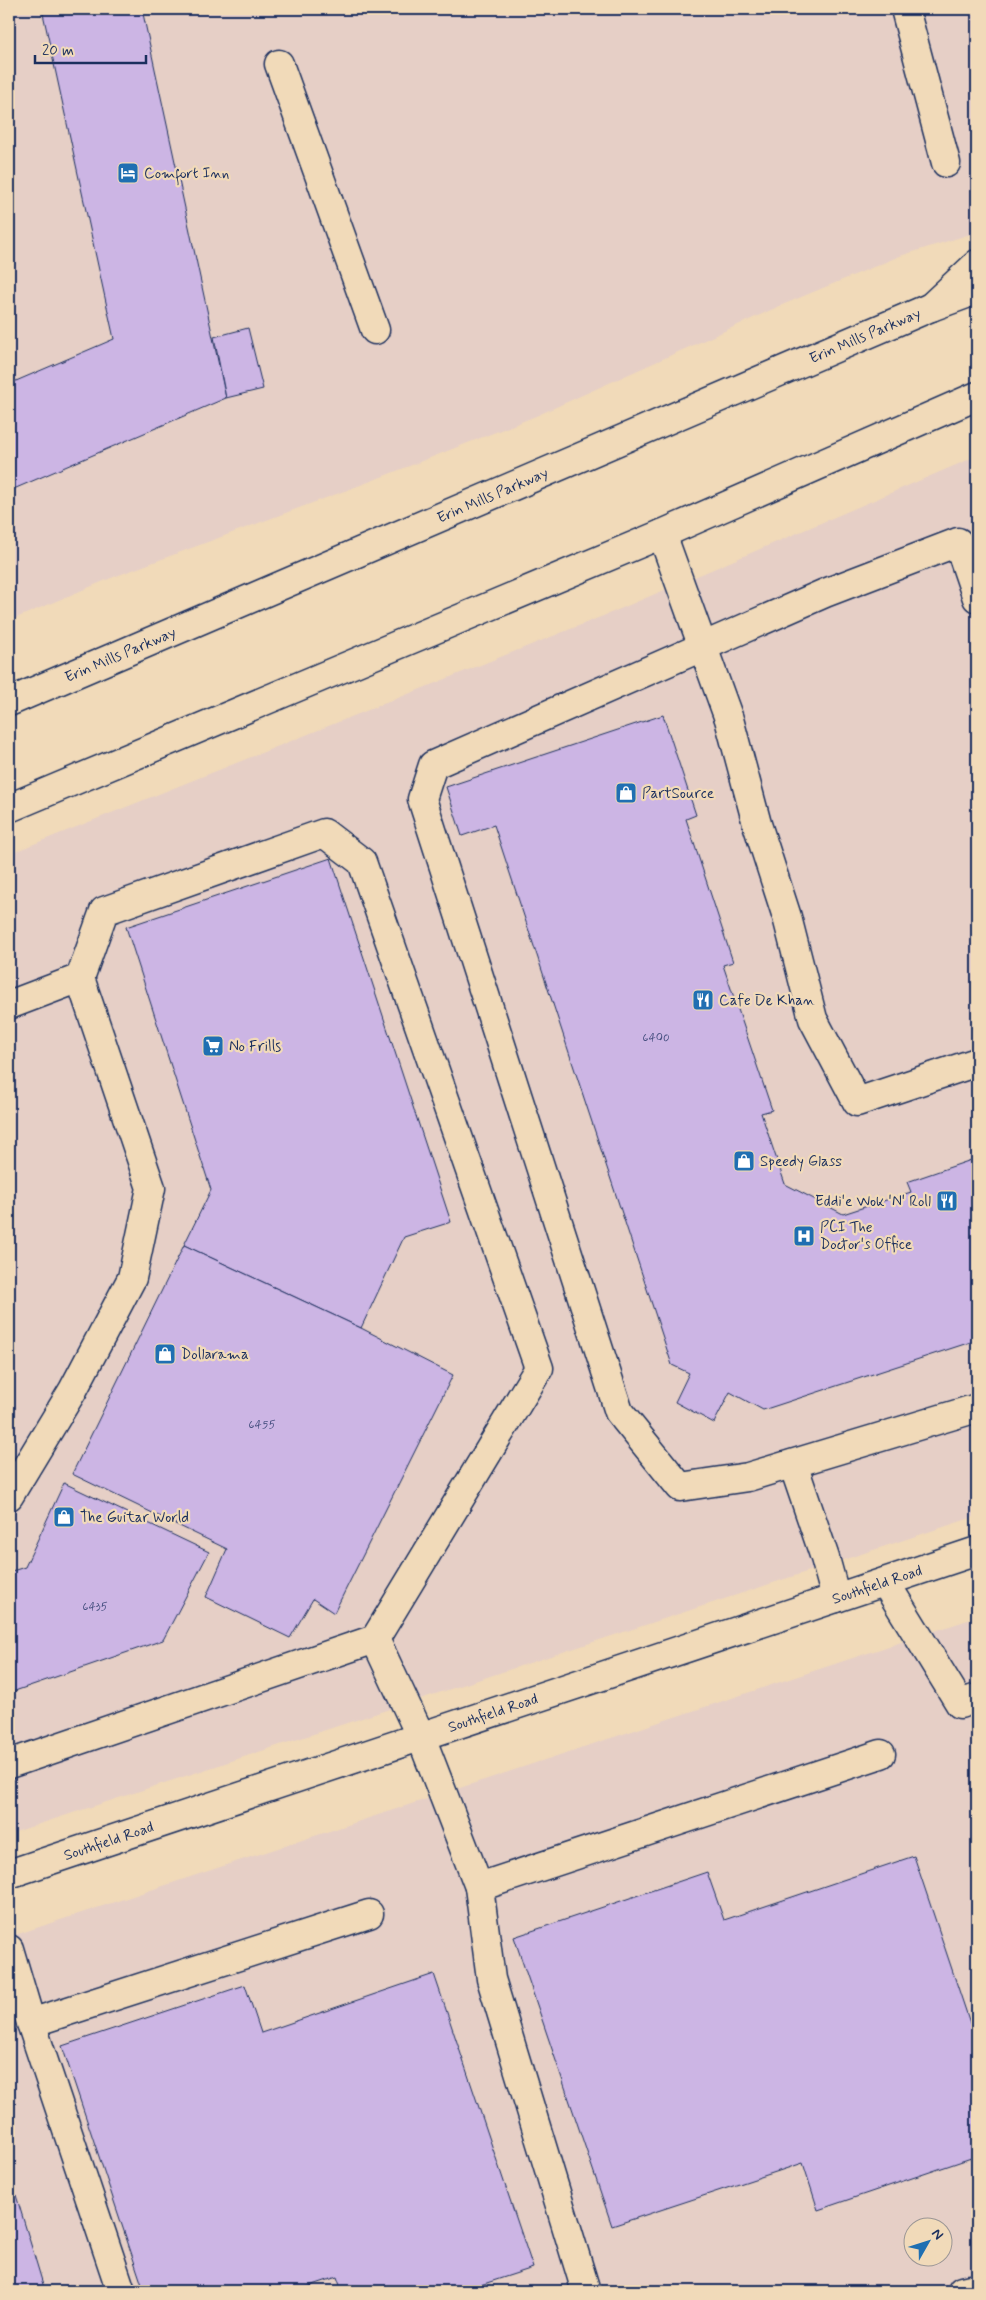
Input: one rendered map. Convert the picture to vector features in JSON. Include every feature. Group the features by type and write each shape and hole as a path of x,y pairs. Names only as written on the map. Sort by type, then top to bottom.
{"main road":[{"path":"905,9 946,163"},
{"path":"279,64 375,330"},
{"path":"931,307 977,264"},
{"name":"Erin Mills Parkway","path":"9,702 931,307 977,290"},
{"path":"9,808 662,534 977,396"},
{"path":"662,534 728,718 757,824 788,917 813,1019 857,1102 977,1062"},
{"path":"977,598 968,539 825,593 433,765 422,799 619,1412 680,1487 748,1477 977,1408"},
{"path":"9,1496 73,1390 132,1278 151,1188 80,978 104,911 324,833 362,862 538,1368 376,1639 9,1764"},
{"path":"9,1005 80,978"},
{"path":"793,1464 825,1558 836,1598"},
{"name":"Southfield Road","path":"9,1874 977,1551"},
{"path":"885,1582 960,1704 977,1698"},
{"path":"376,1639 421,1736 479,1887 491,1979 586,2291"},
{"path":"479,1887 881,1754"},
{"path":"32,2023 369,1914"},
{"path":"9,1949 121,2291"}],"shaded area":[{"path":"9,9 977,9 977,232 900,256 782,305 536,416 366,483 111,578 9,621"},
{"path":"977,456 977,1516 9,1834 9,854 613,612"},
{"path":"977,1617 977,2291 9,2291 9,1937"}],"building":[{"name":"Comfort Inn","path":"42,9 142,9 226,398 9,491 9,384 114,339"},
{"path":"248,328 263,389 226,398 214,337"},
{"path":"663,715 696,815 686,819 733,962 723,965 772,1110 761,1113 785,1184 843,1214 911,1192 907,1182 977,1158 977,1340 763,1410 730,1392 714,1423 675,1402 689,1373 672,1365 494,825 462,836 446,787"},
{"path":"331,858 451,1222 404,1237 361,1328 184,1245 211,1190 126,927"},
{"path":"184,1245 361,1328 453,1375 334,1613 313,1599 290,1638 206,1597 227,1549 72,1474"},
{"path":"64,1483 209,1552 163,1640 9,1693 9,1572 25,1567"},
{"path":"914,1856 977,2044 977,2156 818,2210 803,2163 612,2226 514,1937 707,1872 724,1920"},
{"path":"434,1974 533,2268 462,2291 342,2291 337,2277 295,2291 144,2291 62,2046 245,1985 261,2033"},
{"path":"9,2172 45,2291 9,2291"}],"place":[{"name":"Comfort Inn","path":"128,173"},
{"name":"PartSource","path":"626,793"},
{"name":"Cafe De Khan","path":"703,1000"},
{"name":"No Frills","path":"213,1046"},
{"name":"Speedy Glass","path":"744,1161"},
{"name":"Eddi'e Wok 'N' Roll","path":"947,1201"},
{"name":"PCI The Doctor's Office","path":"804,1236"},
{"name":"Dollarama","path":"165,1354"},
{"name":"The Guitar World","path":"64,1517"}]}
